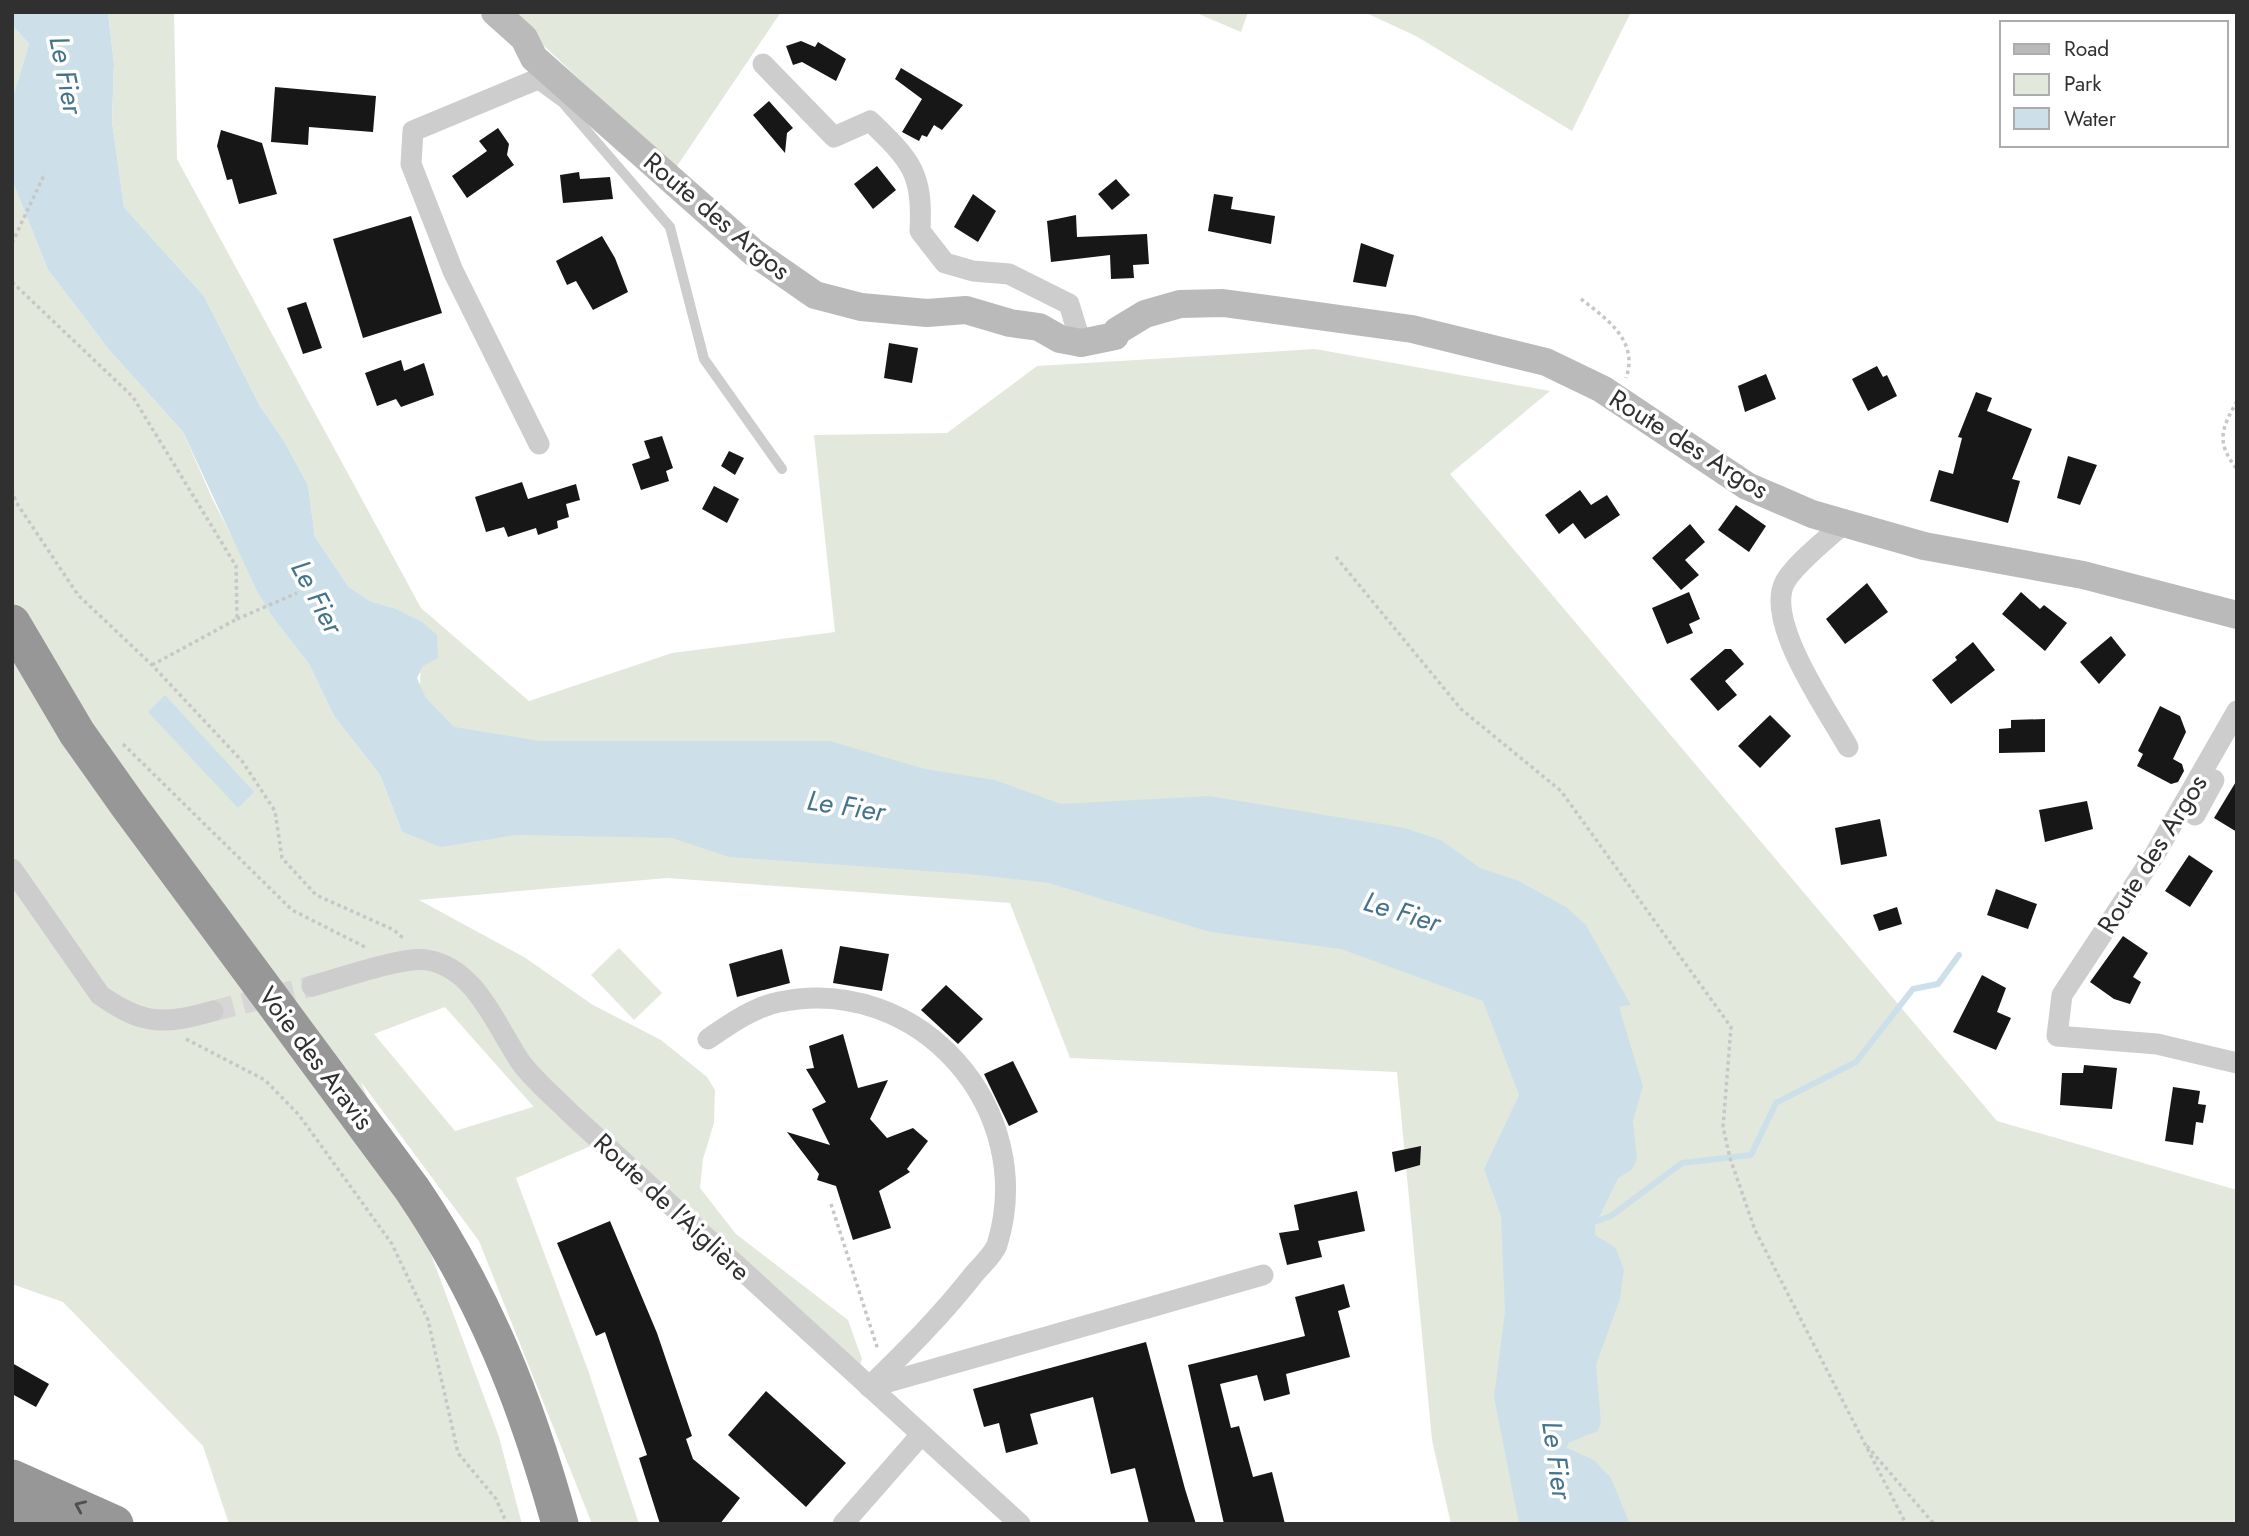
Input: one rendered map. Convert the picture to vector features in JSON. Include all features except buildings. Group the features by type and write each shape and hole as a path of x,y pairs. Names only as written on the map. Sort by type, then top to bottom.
{"highway":[{"name":"Voie des Aravis","path":"12,623 77,733 440,1231 471,1283 503,1352 541,1456 560,1524"},
{"path":"12,1479 115,1524"},
{"path":"12,1506 53,1524"}],"street":[{"name":"Route des Argos","path":"480,12 538,68 753,252 815,295 861,307 927,313 965,310 1010,323 1025,337 1048,346 1115,336 1120,339 1162,317 1180,304 1223,303 1412,329 1546,362 1618,399 1747,486 1842,525 1924,547 2083,575 2237,615"},
{"name":"Route des Argos","path":"495,12 524,38 538,68"},
{"path":"763,64 834,137 870,121 899,149 917,175 922,202 920,232 945,263 973,271 1009,274 1069,304 1071,341"},
{"path":"538,68 413,131 411,164 453,271 497,354 539,444"},
{"path":"1842,525 1786,580 1779,597 1786,634 1848,747"},
{"name":"Route des Argos","path":"2237,711 2155,854 2062,995 2057,1036 2157,1044 2237,1063"},
{"path":"2195,815 2237,736"},
{"path":"12,869 100,995 146,1020 176,1021 212,1011"},
{"path":"312,986 397,963 426,959"},
{"name":"Route de l'Aiglière","path":"426,959 450,968 476,991 524,1066 560,1103 1020,1524"},
{"path":"708,1039 731,1023 777,1002 844,997 890,1011 952,1054 975,1083 997,1127 1006,1192 996,1247 940,1317 869,1387"},
{"path":"869,1387 1264,1275"},
{"path":"843,1524 921,1435"}],"lane":[{"path":"538,68 563,103 670,227 704,359 782,469"}],"path":[{"path":"13,242 45,173"},
{"path":"12,282 133,397 236,566 237,619"},
{"path":"1581,299 1618,328 1631,363 1618,399"},
{"path":"2237,401 2222,427 2223,445 2237,469"},
{"path":"12,490 16,502 78,595 152,665 242,761 275,811 282,858 316,895 394,930 426,959"},
{"path":"1336,556 1461,709 1561,791 1731,1027 1723,1126 1730,1158 1755,1230 1906,1524"},
{"path":"152,665 237,619 297,593"},
{"path":"121,743 292,910 397,963"},
{"path":"146,1020 265,1080 299,1115 392,1244 428,1320 458,1454 496,1499 507,1524"},
{"path":"831,1204 885,1372"},
{"path":"1863,1441 1934,1524"}],"green space":[{"path":"108,12 174,12 177,159 421,608 529,701 672,653 835,632 814,435 947,433 1037,366 1315,349 1550,391 1450,474 1997,1121 2237,1190 2237,1524 1451,1524 1432,1440 1397,1072 1070,1058 1010,903 667,878 419,900 524,957 593,1005 661,1040 707,1077 715,1090 714,1123 703,1159 700,1188 736,1234 848,1320 862,1359 859,1369 607,1139 516,1178 588,1370 639,1524 592,1524 479,1241 361,1082 416,1214 499,1437 522,1524 229,1524 203,1446 63,1302 12,1284 12,180 48,270 110,351 183,432 212,498 274,619 309,664 334,716 380,775 402,832 418,838 421,621 397,609 370,601 349,587 315,537 308,485 284,441 260,406 204,296 124,207 112,121 114,64","holes":["445,1007 533,1106 455,1131 374,1034"]},
{"path":"508,12 781,12 675,169"},
{"path":"1194,12 1248,12 1241,32"},
{"path":"1364,12 1631,12 1572,131 1416,36"},
{"path":"12,25 29,44 12,100"},
{"path":"619,948 662,993 634,1020 591,975"}],"water":[{"name":"Le Fier","path":"12,12 108,12 114,64 112,121 124,207 204,296 260,406 284,441 308,485 315,537 349,587 370,601 397,609 421,621 437,635 438,658 423,666 417,678 426,698 454,727 540,741 830,741 925,769 995,780 1061,804 1209,796 1405,828 1441,840 1480,868 1519,881 1566,907 1586,925 1631,1005 1619,1007 1643,1086 1633,1121 1637,1160 1632,1170 1618,1178 1595,1226 1595,1235 1616,1248 1624,1270 1620,1299 1596,1365 1601,1422 1598,1431 1568,1443 1567,1448 1594,1460 1611,1478 1630,1524 1519,1524 1494,1397 1505,1312 1501,1216 1484,1169 1519,1095 1483,1001 1341,949 1210,932 1049,883 968,874 729,857 672,838 516,835 440,847 402,832 380,775 334,716 309,664 274,619 256,589 183,432 110,351 48,270 12,180 12,100 29,44 12,25"},
{"path":"165,695 254,792 238,808 148,712"}],"waterway":[{"path":"1591,1223 1611,1216 1682,1163 1751,1155 1776,1103 1856,1062 1913,989 1938,984 1959,955"}],"tunnel":[{"path":"213,1011 312,986"}]}
